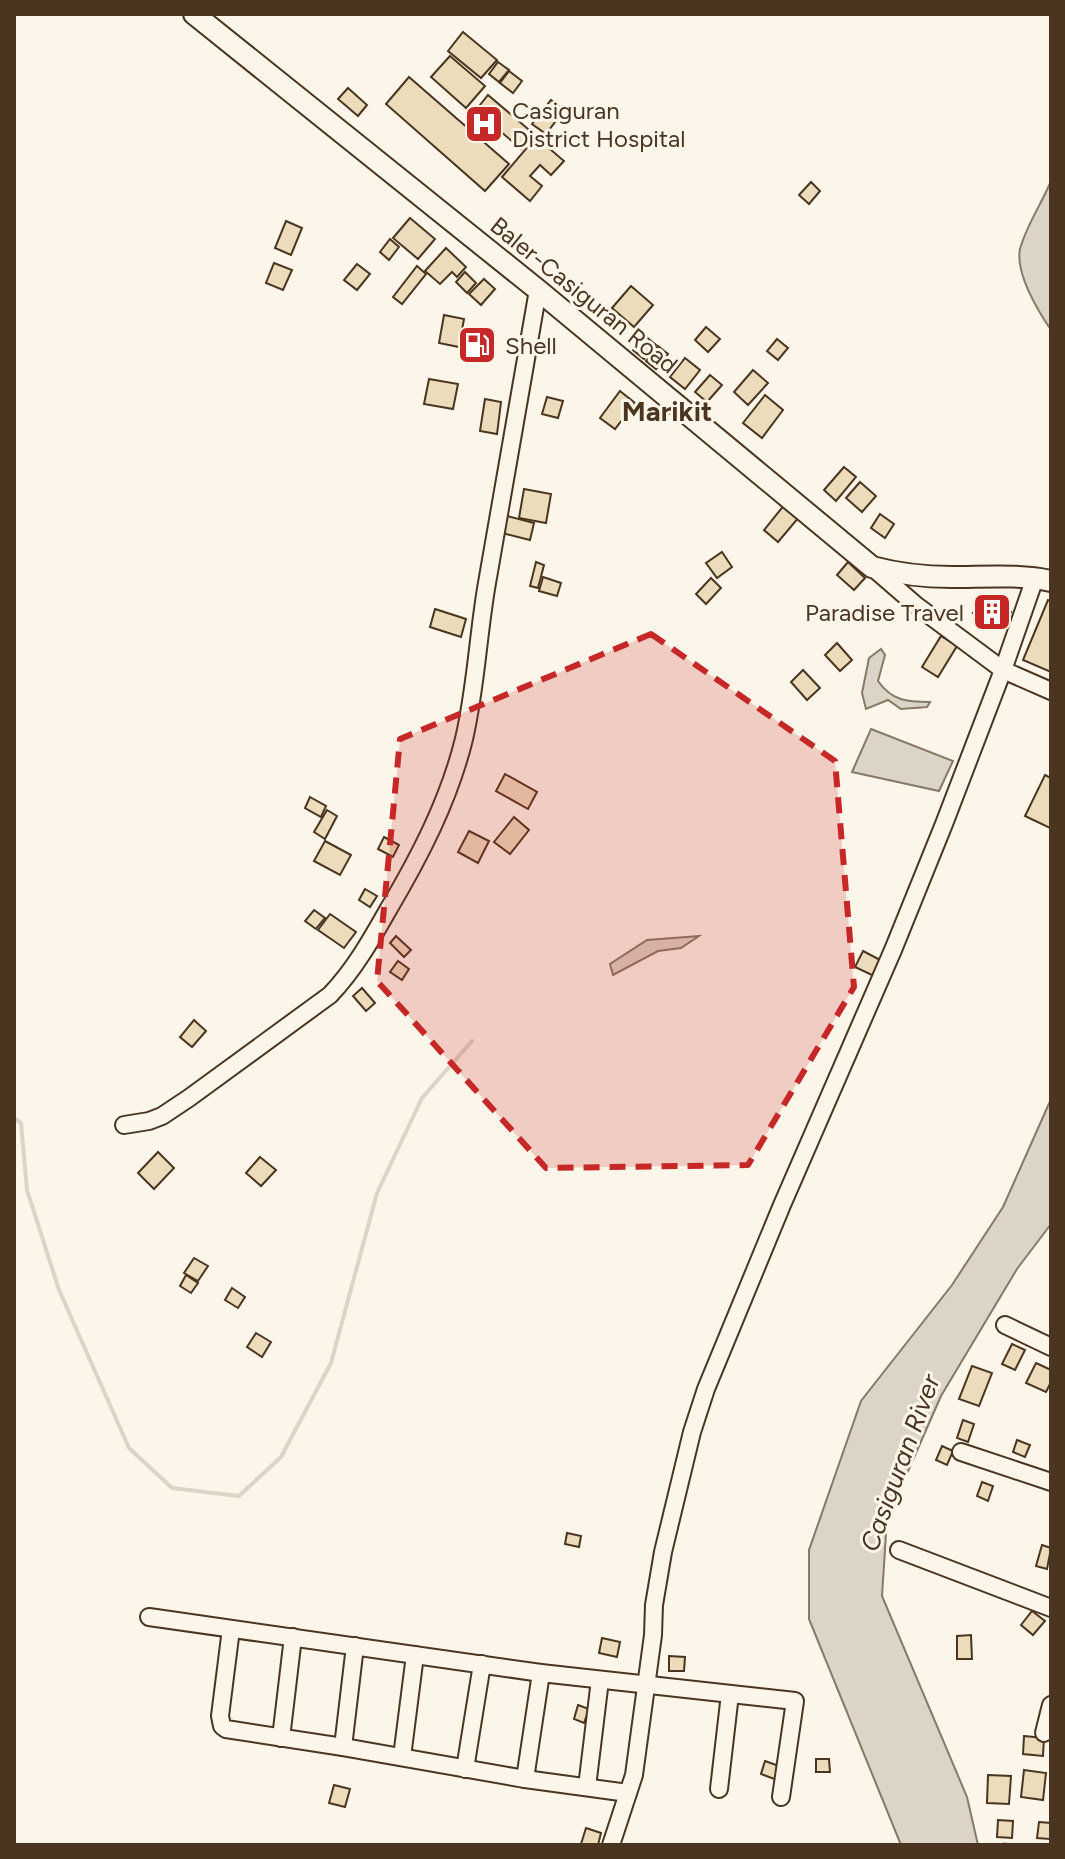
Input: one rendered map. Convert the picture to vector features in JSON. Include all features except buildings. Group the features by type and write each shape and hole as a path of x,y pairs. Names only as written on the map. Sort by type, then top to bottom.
{"main road":[{"name":"Baler-Casiguran Road","path":"194,14 538,290 872,567 902,575 1043,579"}],"street":[{"path":"124,1125 162,1116 330,995 363,953 430,833 455,773 469,714 481,620 538,290"},
{"path":"872,567 917,606 1003,670 1051,691"},
{"path":"611,1845 634,1775 663,1552 701,1403 782,1205 893,950 1003,670 1043,579"},
{"path":"1005,1325 1051,1347"},
{"path":"961,1452 1051,1482"},
{"path":"899,1550 1051,1608"},
{"path":"149,1617 541,1673 795,1701 781,1797"},
{"path":"231,1629 220,1716 222,1726 233,1732 628,1793"},
{"path":"281,1738 293,1637"},
{"path":"343,1747 355,1646"},
{"path":"402,1757 415,1655"},
{"path":"465,1769 482,1664"},
{"path":"525,1779 541,1673"},
{"path":"587,1787 600,1680"},
{"path":"719,1789 730,1694"},
{"path":"1044,1733 1051,1705"}],"path":[{"path":"1003,1844 1015,1845"}],"highlighted area":[{"path":"651,634 835,761 854,987 748,1165 546,1168 377,981 400,739"}],"water":[{"path":"1051,181 1051,330 1029,291 1019,259 1026,232"},
{"path":"881,649 885,655 878,681 883,688 907,701 930,702 927,707 901,709 888,700 866,709 862,693 869,658"},
{"path":"871,729 953,761 939,791 852,772"},
{"path":"699,936 681,948 658,951 613,975 610,964 647,940"},
{"name":"Casiguran River","path":"1051,1099 1051,1224 1017,1269 941,1396 887,1519 882,1596 967,1797 978,1845 901,1845 809,1619 809,1550 861,1401 952,1285 1003,1207"}],"waterway":[{"path":"14,1118 21,1123 27,1190 59,1290 129,1448 172,1488 239,1496 281,1457 331,1363 377,1193 422,1098 472,1041"}],"place":[{"name":"Casiguran District Hospital","path":"484,124"},
{"name":"Shell","path":"477,345"},
{"name":"Paradise Travel","path":"992,612"}],"district":[{"name":"Marikit","path":"667,411"}]}
